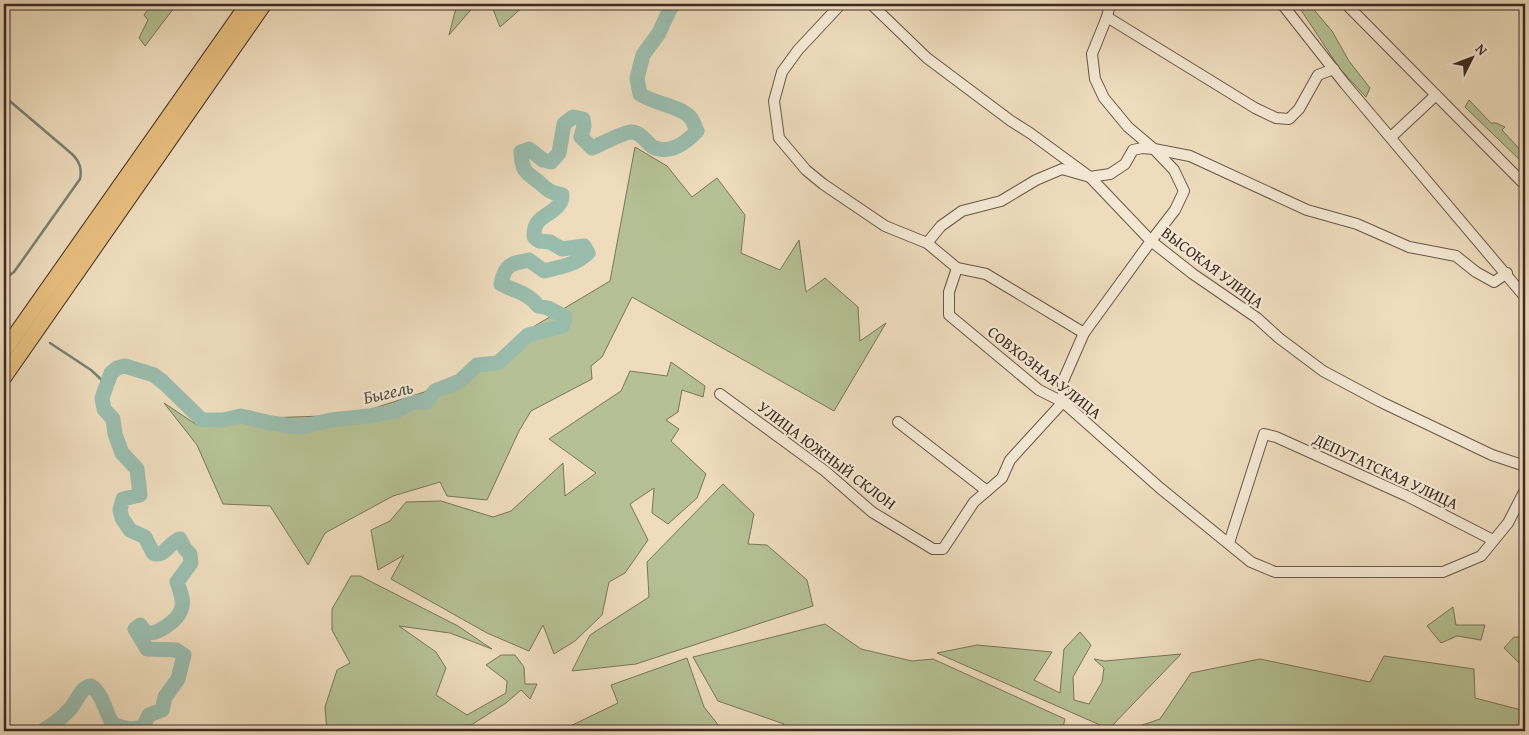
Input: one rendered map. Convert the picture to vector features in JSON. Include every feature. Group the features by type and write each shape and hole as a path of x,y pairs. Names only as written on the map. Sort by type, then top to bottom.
{"highway":[{"path":"4,351 248,4"},
{"path":"4,377 264,4"}],"street":[{"path":"841,4 798,50 782,72 774,101 779,138 806,170 823,184 885,226 927,243 957,268 986,274 1084,333"},
{"name":"ВЫСОКАЯ УЛИЦА","path":"871,4 927,58 1090,177 1151,241 1193,274 1257,318 1279,338 1323,371 1381,402 1492,454 1525,466"},
{"path":"898,422 987,491 1002,478 1010,460 1063,402 1062,382 1084,333 1176,210 1184,191 1174,170 1154,149 1128,127 1104,98 1094,79 1092,54 1107,17 1110,4"},
{"path":"1282,4 1525,297"},
{"path":"1346,4 1367,23"},
{"path":"1351,4 1367,23 1525,186"},
{"path":"1107,17 1256,108 1276,118 1288,118 1299,109 1318,75 1334,69"},
{"path":"1391,136 1436,95"},
{"path":"927,243 941,226 962,211 1001,201 1036,180 1062,169 1090,177 1110,174 1125,164 1133,150 1132,138 1128,127"},
{"path":"1133,150 1142,148 1154,149 1190,156 1307,210 1357,224 1409,247 1456,256 1476,272 1494,282 1507,273"},
{"name":"СОВХОЗНАЯ УЛИЦА","path":"957,268 949,292 949,315 1039,390 1063,402 1160,488 1251,562 1276,572 1443,572 1481,556 1508,523 1525,490"},
{"name":"УЛИЦА ЮЖНЫЙ СКЛОН","path":"720,394 825,470 872,512 933,549 943,549 974,502 987,491"},
{"name":"ДЕПУТАТСКАЯ УЛИЦА","path":"1228,543 1264,434 1276,437 1408,496 1493,540"}],"green space":[{"path":"152,4 177,4 145,46 139,38 148,20 144,15"},
{"path":"457,4 476,4 449,35"},
{"path":"491,4 523,4 523,7 500,27"},
{"path":"1297,4 1309,4 1332,31 1349,61 1370,88 1366,97 1340,69"},
{"path":"1469,100 1491,123 1505,127 1502,130 1525,155 1525,165 1465,107"},
{"path":"635,147 667,166 692,197 717,178 745,215 741,253 780,270 799,240 806,292 825,278 858,307 860,341 886,323 834,411 632,297 602,357 591,366 592,379 531,411 519,431 487,500 447,496 440,482 393,496 325,533 308,565 270,506 223,504 197,445 164,403 197,425 235,419 353,415 446,385 503,355 528,330 610,281"},
{"path":"671,362 705,386 703,397 682,390 678,412 666,420 679,429 671,441 706,474 697,498 668,524 652,513 654,488 630,504 648,540 625,573 609,582 602,615 575,641 554,654 543,625 529,651 487,633 391,579 404,555 378,570 371,530 390,521 406,502 441,501 493,517 511,511 563,463 565,496 596,473 549,439 621,391 630,371 667,376"},
{"path":"723,484 754,514 748,544 767,545 807,580 813,606 636,664 572,671 590,635 649,597 647,562"},
{"path":"351,576 360,576 458,626 492,649 450,633 399,626 436,652 446,668 436,695 467,715 506,693 507,681 486,665 501,655 515,655 524,667 525,684 537,684 530,699 521,690 506,703 471,725 436,726 433,731 327,731 325,707 337,670 350,663 332,630 332,609"},
{"path":"1453,607 1456,625 1485,625 1481,640 1457,636 1441,643 1427,626"},
{"path":"825,624 861,649 912,661 933,659 1065,719 1062,731 978,731 974,729 973,731 781,731 784,724 718,701 693,657"},
{"path":"1080,632 1091,645 1073,677 1074,700 1089,704 1102,682 1104,668 1094,659 1105,661 1181,654 1109,729 937,653 977,645 1052,652 1034,680 1060,693 1064,649"},
{"path":"1514,637 1525,637 1525,669 1504,648"},
{"path":"1384,656 1474,669 1475,698 1525,711 1525,731 1125,731 1160,719 1191,673 1260,659 1370,682"},
{"path":"687,658 704,707 723,731 560,731 618,703 611,685"}],"waterway":[{"name":"Быгель","path":"42,731 64,715 81,692 91,686 99,694 113,724 128,729 143,727 149,715 162,710 165,697 178,679 184,655 176,650 147,649 135,629 140,625 146,633 156,632 175,619 181,610 182,603 182,596 177,582 191,563 190,554 180,539 164,552 153,553 145,537 130,530 122,518 120,510 123,499 140,495 137,469 122,453 115,434 113,419 104,409 102,398 111,373 117,368 125,366 154,375 202,420 223,420 241,416 300,427 331,420 396,411 413,402 426,402 435,391 460,381 477,365 498,363 528,335 563,326 565,317 548,308 538,306 526,295 501,284 504,272 513,264 529,260 544,271 573,263 588,253 584,246 562,249 550,242 539,241 534,237 537,224 557,208 562,195 549,190 526,172 521,152 529,149 543,160 551,162 559,153 564,124 573,117 583,119 584,126 581,137 592,148 617,136 635,132 641,135 653,147 665,150 677,146 693,135 697,131 690,117 679,110 640,94 637,78 643,55 659,33 674,4"},
{"path":"4,283 7,277 14,272 80,179 81,172 79,163 72,154 5,97"},
{"path":"4,310 9,313"},
{"path":"50,343 91,370 106,384"}]}
